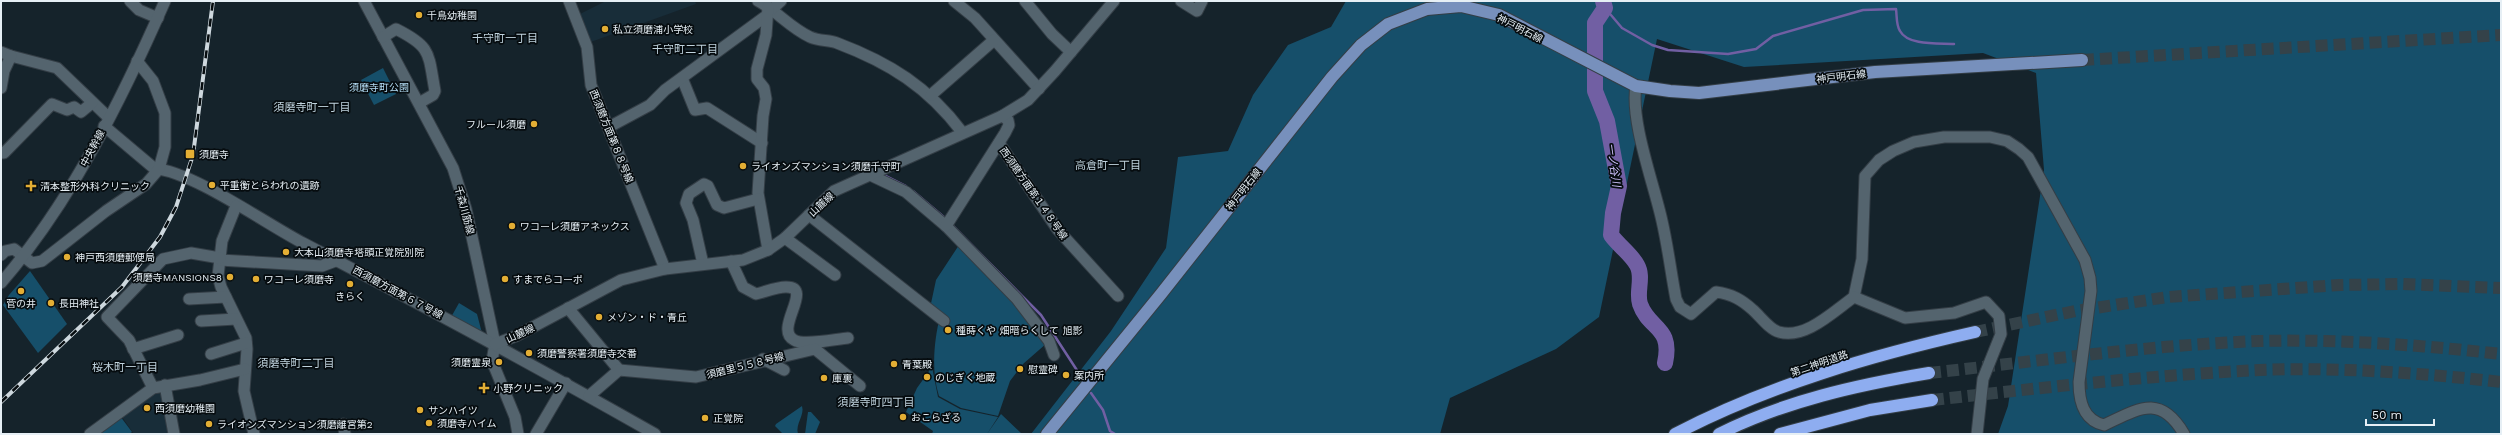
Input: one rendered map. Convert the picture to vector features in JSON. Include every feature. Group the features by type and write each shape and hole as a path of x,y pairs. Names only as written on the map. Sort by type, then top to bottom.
{"highway":[{"name":"第二神明道路","path":"1675,434 1732,408 1838,368 1886,354 1976,332"},
{"path":"1719,434 1776,410 1822,395 1872,383 1929,373"},
{"path":"1780,434 1870,410 1932,400"}],"main road":[{"name":"神戸明石線","path":"1047,434 1161,294 1332,77 1361,45 1388,24 1426,9 1461,6 1499,16 1636,86 1670,91 1699,93 1875,72 2082,60"}],"street":[{"path":"130,1 139,10 158,18"},
{"name":"中央幹線","path":"1,283 24,257 65,200 158,18 165,1"},
{"name":"千森川筋線","path":"364,1 453,168 466,209 495,344 492,361 515,416 518,434"},
{"name":"西須磨方面第８８号線","path":"569,1 587,47 591,85 665,268"},
{"path":"758,1 768,11 788,25 811,37 836,42 897,71 931,96 962,132"},
{"path":"609,127 650,105 682,78 781,1"},
{"path":"954,1 975,18 1039,89"},
{"path":"1025,1 1052,34 1071,52"},
{"name":"山麓線","path":"495,344 516,336 621,280 665,268 743,260 768,250 785,238 834,191 868,174 962,132 1002,116 1028,100 1114,1"},
{"path":"1181,1 1197,11 1202,1"},
{"path":"768,11 766,35 757,69 757,79 764,88 766,100 762,116 762,143 758,200 768,250"},
{"path":"383,37 396,29 416,39 429,54 435,91 433,95 419,102"},
{"path":"931,96 994,40"},
{"name":"西須磨方面第６７号線","path":"1,52 57,68 92,103 106,121 155,169 165,169 181,176 495,344 655,434"},
{"path":"1,88 3,71 11,56"},
{"path":"1,255 5,251 14,249 32,263 42,261 106,211 146,184 159,169 167,136 165,113 153,81 136,61"},
{"path":"682,78 695,110 707,108 762,143"},
{"path":"1636,86 1634,99 1663,221 1676,300 1680,307 1691,314 1716,292 1728,293 1743,301 1778,332 1794,334 1814,325 1854,297 1862,259 1865,176 1879,160 1914,142 1944,137 1990,137 2007,141 2028,157 2085,260 2090,278 2091,291 2079,394 2087,416 2093,422 2104,425 2135,410 2159,408 2174,418 2184,434"},
{"path":"1,153 4,153 52,104 67,110 74,108 81,112 92,103"},
{"path":"948,223 1009,125 1008,120 1002,116"},
{"name":"西須磨方面第１４８号線","path":"999,143 1058,230 1118,296"},
{"path":"868,174 906,192 948,223 1017,299 1049,341 1054,355"},
{"path":"703,264 693,220 686,203 689,194 704,184 708,186 717,205 724,208 758,200"},
{"path":"236,206 222,242 218,276 246,343 244,391 254,434"},
{"path":"809,215 944,321"},
{"path":"785,238 835,276"},
{"path":"153,388 129,340 107,317 163,259 191,253 220,259 322,266 338,260"},
{"path":"731,261 743,287 756,294 785,287 791,288 796,293 797,301 786,326 789,336 794,340 803,342 848,338"},
{"path":"189,299 226,297"},
{"path":"1854,297 1905,318 1954,313 1986,302 1999,316 2001,334 1983,379 1977,434"},
{"path":"568,308 619,370 589,396"},
{"path":"201,321 236,319"},
{"path":"133,349 178,335"},
{"path":"211,354 246,343"},
{"name":"須磨里５５８号線","path":"619,370 696,377 763,359 815,349 860,386"},
{"path":"763,359 784,370"},
{"path":"90,434 153,388 200,380 245,369"},
{"path":"536,434 566,383"},
{"path":"165,385 174,434"}],"shaded area":[{"name":"私立須磨浦小学校","path":"606,1 695,1 696,4 588,43 578,15"},
{"name":"西須磨幼稚園","path":"163,389 170,434 134,434 120,414 136,402"}],"green space":[{"path":"1346,1 2501,1 2501,434 1998,434 2008,406 2044,170 2036,73 1983,53 1744,67 1657,39 1599,317 1556,349 1450,398 1440,434 1031,434 1111,331 1166,248 1178,157 1228,151 1253,95 1288,45 1331,27"},
{"name":"須磨寺町公園","path":"383,68 396,94 374,105 361,80"},
{"path":"959,245 1021,310 1047,343 1023,364 1010,381 998,416 961,408 939,396 936,386 934,356 940,316 930,308 936,280"},
{"path":"30,271 67,324 38,353 3,305 9,295"},
{"path":"459,303 477,314 483,337 450,319"},
{"path":"932,367 938,397 960,409 998,417 987,434 932,434 933,431 906,412 917,388"},
{"path":"802,406 803,409 797,430 798,434 783,434 775,426 776,424"},
{"path":"808,412 811,412 820,422 815,434 805,434"},
{"path":"1001,414 1022,434 987,434"},
{"path":"120,416 132,432 129,434 101,434 100,432"}],"waterway":[{"name":"一ノ谷川","path":"1603,1 1605,8 1595,23 1595,91 1607,121 1619,186 1613,213 1611,235 1632,257 1637,265 1640,274 1640,304 1649,319 1659,329 1666,342 1667,351 1665,363"},
{"path":"1605,8 1622,28 1652,45 1668,50 1728,54 1756,49 1773,36 1863,10 1896,9 1898,26 1904,36 1924,43 1954,44"},
{"path":"884,175 906,186"},
{"path":"913,191 945,218"},
{"path":"951,224 1041,315 1082,378"},
{"path":"1091,393 1103,410 1110,431 1115,434"}],"tunnel":[{"path":"2082,60 2501,35"},
{"path":"1975,332 2075,311 2168,297 2340,285 2403,284 2501,288"},
{"path":"1929,373 2135,350 2260,341 2380,343 2501,354"},
{"path":"1932,400 2137,379 2219,372 2290,369 2351,370 2501,382"}],"railway":[{"path":"1,402 122,287 160,237 176,207 193,155 213,1"}],"place":[{"name":"千鳥幼稚園","path":"419,15"},
{"name":"私立須磨浦小学校","path":"605,29"},
{"name":"フルール須磨","path":"534,124"},
{"name":"須磨寺","path":"190,154"},
{"name":"ライオンズマンション須磨千守町","path":"743,166"},
{"name":"平重衡とらわれの遺跡","path":"212,185"},
{"name":"清本整形外科クリニック","path":"31,186"},
{"name":"ワコーレ須磨アネックス","path":"512,226"},
{"name":"大本山須磨寺塔頭正覚院別院","path":"286,252"},
{"name":"神戸西須磨郵便局","path":"67,257"},
{"name":"須磨寺MANSIONS8","path":"230,277"},
{"name":"ワコーレ須磨寺","path":"256,279"},
{"name":"すまでらコーポ","path":"505,279"},
{"name":"きらく","path":"350,284"},
{"name":"菅の井","path":"21,291"},
{"name":"長田神社","path":"51,303"},
{"name":"メゾン・ド・青丘","path":"599,317"},
{"name":"種蒔くや 畑暗らくして 旭影","path":"948,330"},
{"name":"須磨警察署須磨寺交番","path":"529,353"},
{"name":"須磨霊泉","path":"499,362"},
{"name":"青葉殿","path":"894,364"},
{"name":"慰霊碑","path":"1020,369"},
{"name":"案内所","path":"1066,375"},
{"name":"のじぎく地蔵","path":"927,377"},
{"name":"庫裏","path":"824,378"},
{"name":"小野クリニック","path":"484,388"},
{"name":"西須磨幼稚園","path":"147,408"},
{"name":"サンハイツ","path":"420,410"},
{"name":"おこらざる","path":"903,417"},
{"name":"正覚院","path":"705,418"},
{"name":"須磨寺ハイム","path":"429,423"},
{"name":"ライオンズマンション須磨離宮第2","path":"209,424"}],"district":[{"name":"千守町一丁目","path":"505,38"},
{"name":"千守町二丁目","path":"685,49"},
{"name":"須磨寺町一丁目","path":"312,107"},
{"name":"高倉町一丁目","path":"1108,165"},
{"name":"須磨寺町二丁目","path":"296,363"},
{"name":"桜木町一丁目","path":"125,367"},
{"name":"須磨寺町四丁目","path":"876,402"}]}
